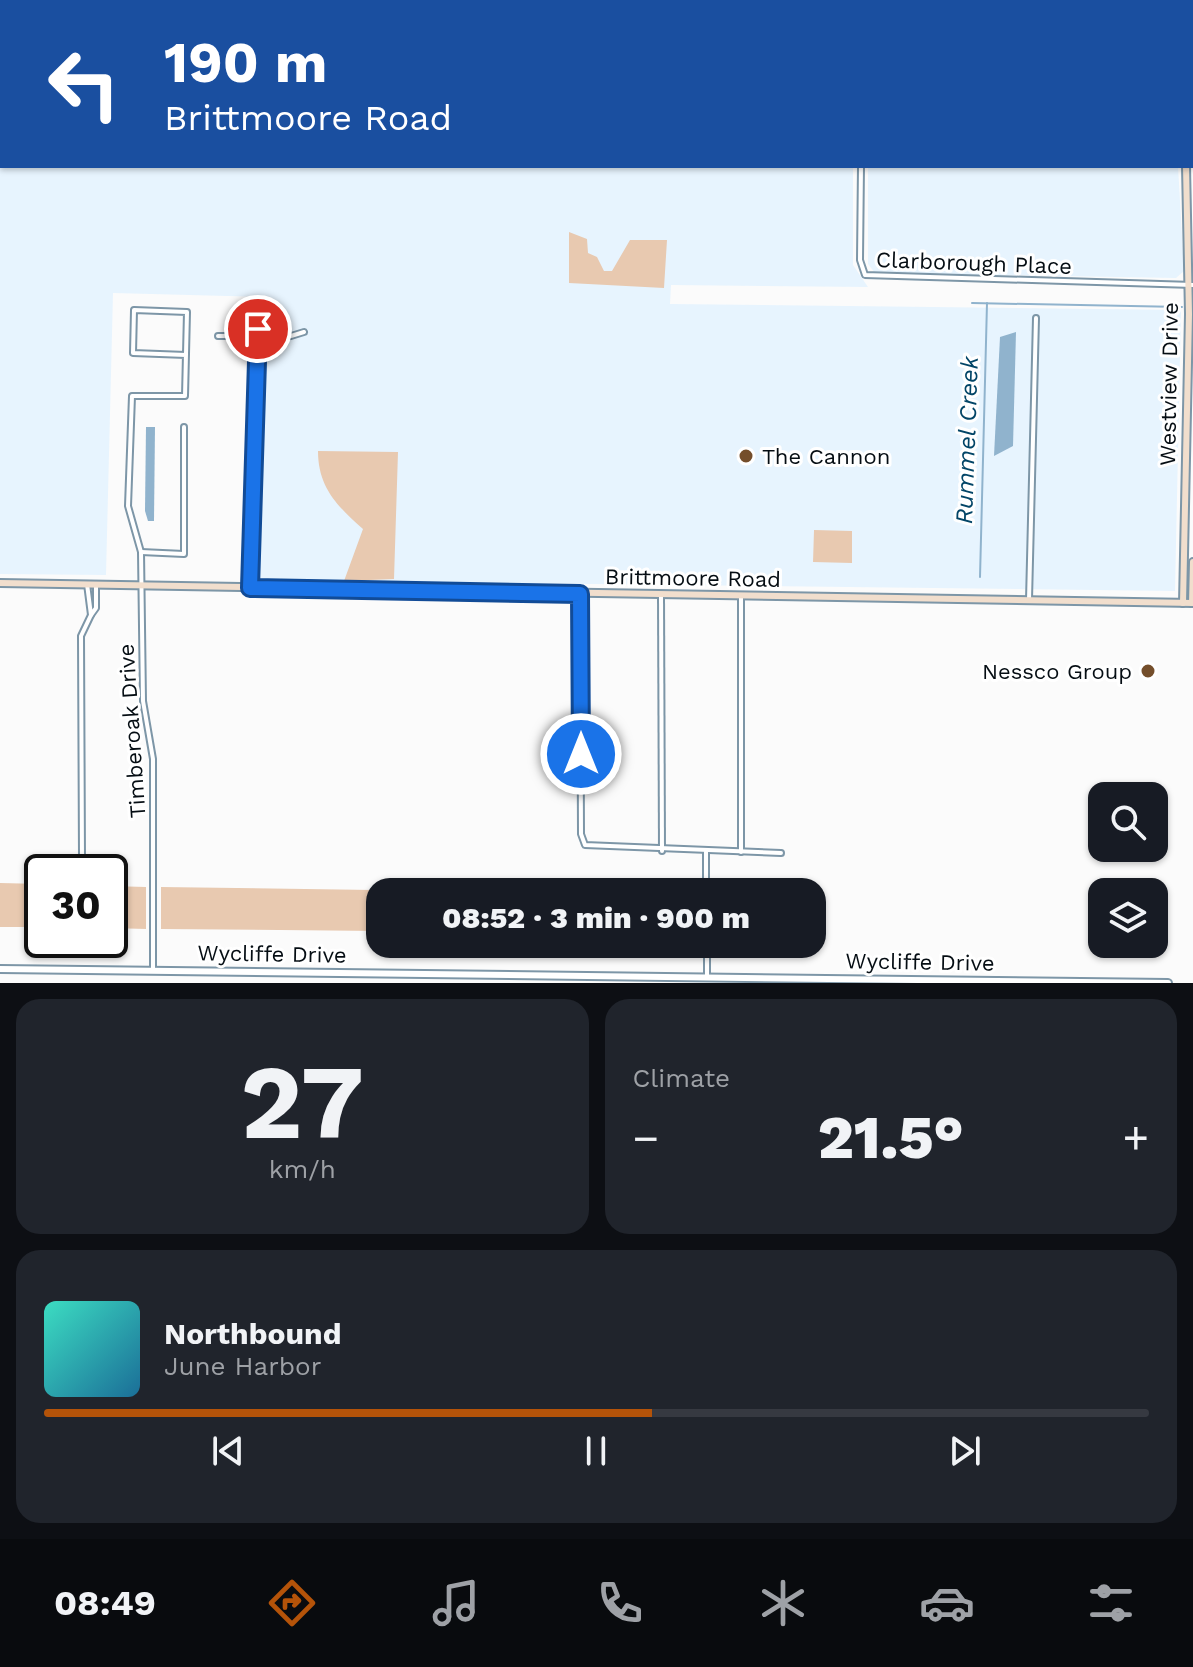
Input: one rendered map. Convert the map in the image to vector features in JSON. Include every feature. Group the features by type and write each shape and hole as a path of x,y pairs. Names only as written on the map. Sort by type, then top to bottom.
{"main road":[{"name":"Westview Drive","path":"1183,603 1190,460 1191,285 1186,168"},
{"path":"1193,562 1193,603"},
{"name":"Brittmoore Road","path":"0,583 1193,603"}],"street":[{"name":"Clarborough Place","path":"861,168 860,260 865,275 1191,285"},
{"path":"134,310 187,312 186,355 133,353 134,310"},
{"path":"1029,601 1036,318"},
{"path":"250,588 258,329"},
{"path":"218,336 291,336 304,332"},
{"name":"Timberoak Drive","path":"153,971 154,786 151,742 143,701 141,552 128,506 132,396 185,396 186,355"},
{"path":"141,552 184,554 184,427"},
{"path":"87,584 91,615"},
{"path":"82,854 81,636 96,608 96,584"},
{"path":"580,594 582,840 588,847 781,853"},
{"path":"661,595 662,851"},
{"path":"741,596 741,852"},
{"path":"706,852 706,878"},
{"path":"707,958 707,977"},
{"name":"Wycliffe Drive","path":"0,969 1168,983"},
{"path":"413,974 413,983"}],"shaded area":[{"path":"0,168 853,168 853,265 868,287 671,285 670,304 1181,310 1175,591 257,580 263,297 113,293 106,575 0,574"},
{"path":"868,168 1178,168 1184,271 1176,278 875,273 868,264"},
{"path":"569,232 587,239 588,253 597,257 604,271 612,271 630,240 667,240 664,288 569,283"},
{"path":"318,451 398,452 394,579 344,581 363,529 345,512 325,485"},
{"path":"814,530 852,531 852,563 813,562"},
{"path":"0,883 24,884 24,927 0,927"},
{"path":"128,886 146,887 146,929 128,928"},
{"path":"161,887 366,890 366,931 161,929"}],"water":[{"path":"1016,332 1013,446 994,456 1000,337"},
{"path":"146,427 155,427 154,521 148,521 145,511"}],"waterway":[{"path":"972,303 1182,307"},
{"name":"Rummel Creek","path":"980,577 987,303"}],"place":[{"name":"The Cannon","path":"746,456"},
{"name":"Nessco Group","path":"1148,671"}],"route":[{"path":"258,329 250,588 580,594 581,754"}]}
